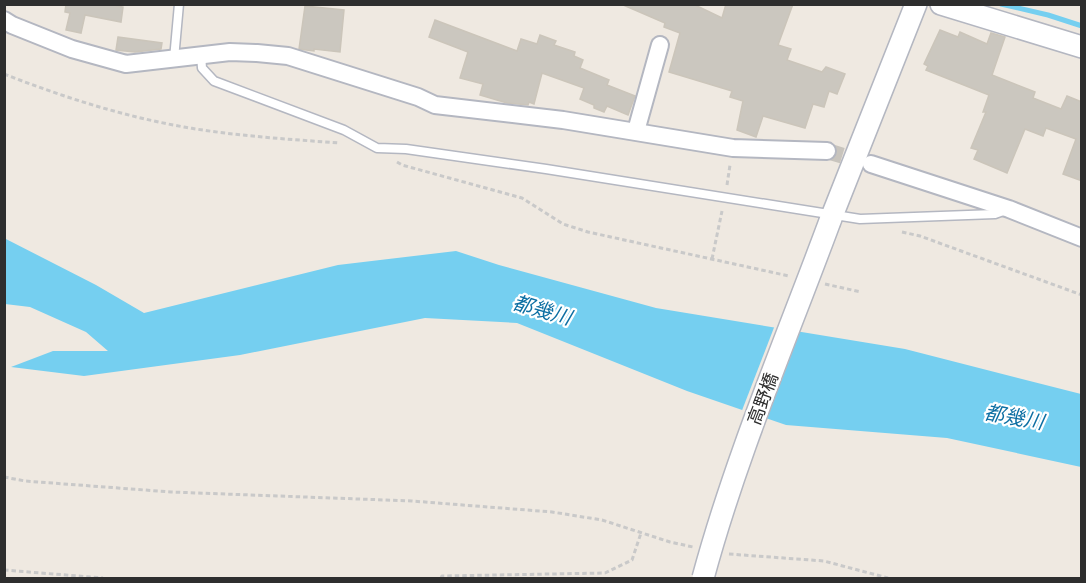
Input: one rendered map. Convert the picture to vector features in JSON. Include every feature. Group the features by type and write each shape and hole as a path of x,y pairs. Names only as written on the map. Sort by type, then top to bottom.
{"street":[{"name":"高野橋","path":"703,579 714,535 740,458 916,4"},
{"path":"941,4 1082,47"},
{"path":"4,20 72,49 126,64 230,52 288,56 418,97 435,105 636,131 734,148 827,151"},
{"path":"636,131 660,45"},
{"path":"871,164 1009,209 1082,238"}],"lane":[{"path":"174,59 178,4"},
{"path":"201,55 202,68 214,81 344,130 377,148 406,149 814,211 831,219 995,214 1009,209"}],"path":[{"path":"4,74 109,110 183,127 347,144"},
{"path":"377,148 402,165 522,198 563,224 588,232 796,277"},
{"path":"726,193 731,157"},
{"path":"712,259 724,203"},
{"path":"901,231 1082,295"},
{"path":"818,282 861,292"},
{"path":"4,477 25,481 171,492 412,501 552,512 602,520 693,547"},
{"path":"441,579 442,576 605,573 632,560 641,533"},
{"path":"727,554 824,561 888,579"},
{"path":"4,570 104,579"}],"water":[{"name":"都幾川","path":"4,238 96,285 144,313 338,265 456,251 656,308 905,349 1081,394 1081,467 947,438 786,425 687,391 517,323 425,318 240,355 84,376 11,367 53,351 108,351 86,332 30,307 5,304"}],"pier":[{"path":"775,325 801,329 766,421 741,413"}],"building":[{"path":"66,4 109,4 123,7 121,22 85,15 81,33 66,30 70,13 65,12"},
{"path":"621,4 693,4 722,18 726,4 793,4 778,45 791,49 787,60 822,72 826,67 845,74 837,94 829,91 824,107 813,104 805,128 763,116 756,137 737,130 743,101 730,97 732,91 669,72 680,33 664,27 665,23"},
{"path":"305,6 344,10 340,52 299,49"},
{"path":"435,20 517,51 521,39 537,44 540,35 556,41 554,45 575,52 574,56 583,60 580,68 609,80 607,85 635,96 628,115 607,106 604,112 594,108 594,105 580,99 584,88 542,73 534,104 529,102 528,105 507,103 480,95 483,84 460,78 468,52 429,37"},
{"path":"940,30 958,37 960,32 987,44 991,33 1005,37 992,75 1035,92 1033,98 1061,109 1067,96 1082,102 1082,181 1063,174 1076,139 1046,128 1043,136 1025,129 1007,173 974,159 978,150 971,148 986,112 983,112 989,95 926,70 928,66 924,64"},
{"path":"118,37 162,43 161,49 135,52 116,50"}],"waterway":[{"path":"1001,4 1082,26"}],"tunnel":[{"path":"827,151 866,163"}]}
